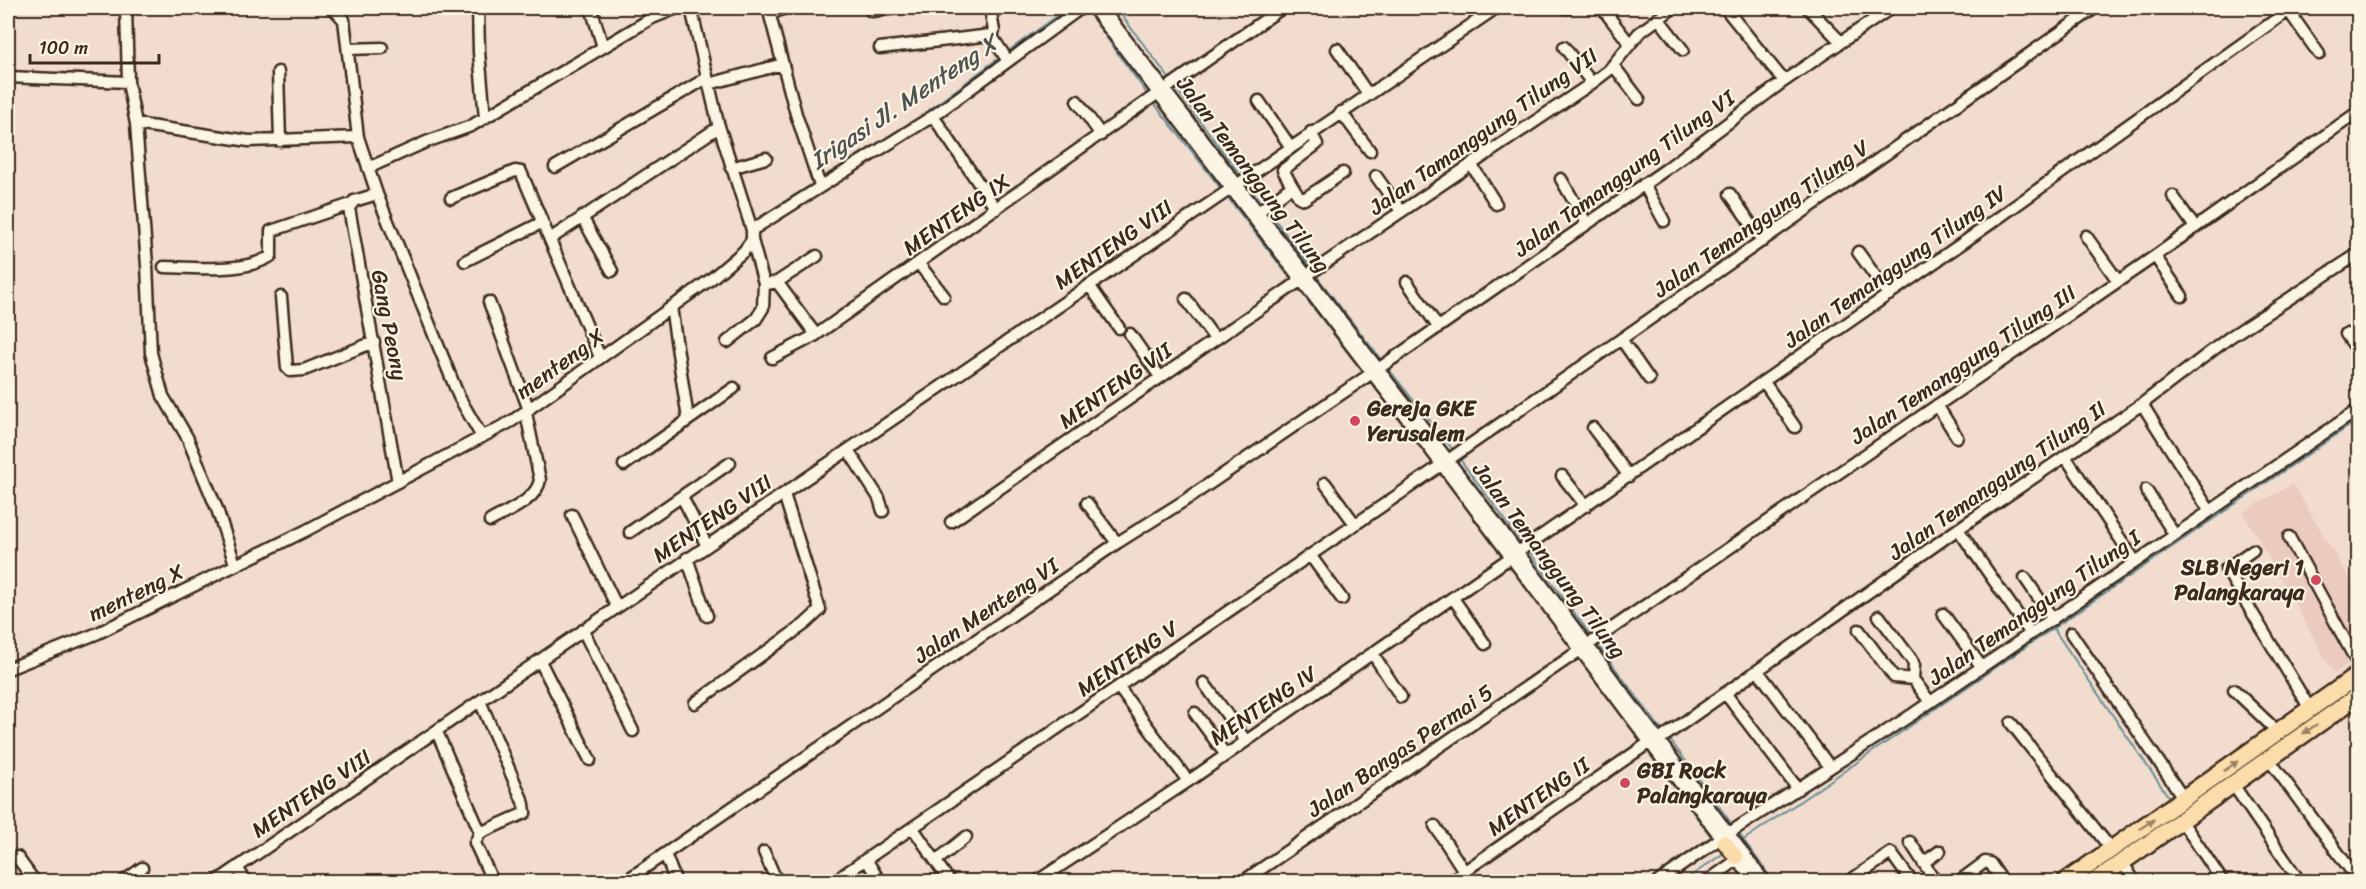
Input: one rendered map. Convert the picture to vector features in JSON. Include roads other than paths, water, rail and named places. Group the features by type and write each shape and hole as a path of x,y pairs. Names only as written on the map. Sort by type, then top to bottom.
{"highway":[{"path":"2094,882 2122,862 2278,732 2358,675"},
{"path":"2203,795 2232,783 2356,703"},
{"path":"2065,882 2110,849 2183,809"}],"main road":[{"name":"Jalan Temanggung Tilung","path":"1726,837 1739,856"}],"street":[{"path":"126,8 128,82 136,124 151,353 163,396 187,437 218,509 235,564"},
{"path":"333,8 344,20 358,137 370,167 377,194 459,397 482,437"},
{"path":"478,8 485,118"},
{"path":"591,8 603,47"},
{"path":"370,167 426,142 458,132 652,18 677,8"},
{"path":"691,8 719,127 764,282 763,308 756,319 727,342"},
{"path":"785,8 769,11 820,186"},
{"path":"871,11 899,8"},
{"path":"990,8 994,31 991,35"},
{"name":"menteng X","path":"8,669 98,633 305,531 528,411 718,273 744,251 752,235 820,186 933,116 1081,8"},
{"path":"1094,8 1160,92"},
{"name":"Jalan Temanggung Tilung","path":"1102,8 1160,92 1233,185 1258,212 1303,279 1445,462 1726,837"},
{"name":"MENTENG IX","path":"772,358 816,335 1282,8"},
{"name":"MENTENG VIII","path":"216,882 540,661 616,605 784,494 1290,146 1496,8"},
{"path":"1602,8 1629,44"},
{"name":"Jalan Tamanggung Tilung VII","path":"1303,279 1593,83 1613,65 1629,44 1673,8"},
{"path":"1725,8 1784,81"},
{"path":"1808,8 1841,42"},
{"name":"Jalan Tamanggung Tilung VI","path":"1375,371 1644,184 1784,81 1891,8"},
{"name":"Jalan Temanggung Tilung V","path":"1445,462 2095,8"},
{"path":"2290,9 2319,54"},
{"name":"Jalan Temanggung Tilung IV","path":"1514,554 1888,295 2290,9"},
{"path":"1658,18 1683,50"},
{"path":"880,48 991,35"},
{"path":"991,35 1008,61"},
{"path":"1564,47 1593,83"},
{"path":"348,50 382,48"},
{"path":"1337,49 1368,94"},
{"path":"555,167 708,81 783,64"},
{"path":"1613,65 1639,99"},
{"path":"278,72 280,141"},
{"path":"8,77 128,82"},
{"path":"1077,101 1101,135"},
{"path":"1259,101 1290,146"},
{"path":"1341,112 1370,151"},
{"name":"Jalan Temanggung Tilung III","path":"1584,647 2155,256 2194,226 2358,112"},
{"path":"933,116 996,209"},
{"path":"136,124 249,141 358,137"},
{"path":"550,239 719,127"},
{"path":"1311,132 1317,144 1283,170 1299,197 1304,199 1343,173"},
{"path":"731,168 766,158"},
{"path":"1471,164 1496,204"},
{"path":"451,198 519,171 522,174 600,357"},
{"path":"1376,176 1401,211"},
{"path":"1561,179 1587,224"},
{"path":"1644,184 1664,221"},
{"path":"1233,185 1303,279"},
{"path":"1258,212 1292,186"},
{"path":"164,267 238,266 262,261 271,256 273,250 271,231 377,194"},
{"path":"1730,194 1763,241"},
{"path":"2173,196 2194,226"},
{"name":"Gang Peony","path":"351,204 354,235 398,482"},
{"path":"582,217 612,271"},
{"path":"465,261 541,223"},
{"path":"2085,236 2118,281"},
{"path":"1858,252 1888,295"},
{"name":"Jalan Temanggung Tilung II","path":"1654,741 2142,404 2230,336 2358,254"},
{"path":"764,282 777,282 817,256"},
{"path":"2155,256 2182,296"},
{"path":"919,264 944,296"},
{"name":"MENTENG VII","path":"951,522 1303,279"},
{"path":"777,282 816,335"},
{"path":"1407,282 1438,327"},
{"path":"1089,285 1119,328"},
{"path":"281,297 287,368 290,371 304,370 374,342"},
{"path":"1186,299 1215,339"},
{"path":"489,302 528,411 540,480 538,488 524,502 490,521"},
{"path":"671,307 688,418"},
{"path":"1130,334 1160,377"},
{"path":"2346,334 2358,351"},
{"path":"1621,339 1649,379"},
{"name":"Jalan Menteng VI","path":"624,882 1117,543 1187,499 1375,371"},
{"path":"1764,382 1795,427"},
{"path":"624,465 688,418 734,388"},
{"path":"2142,404 2209,510"},
{"path":"1937,405 1957,436"},
{"name":"Jalan Temanggung Tilung I","path":"1658,882 2031,634 2358,410"},
{"path":"1593,428 1629,476"},
{"path":"848,450 879,498 883,511"},
{"path":"2065,456 2135,561"},
{"name":"MENTENG V","path":"833,882 1119,688 1445,462"},
{"path":"630,532 730,463"},
{"path":"1562,476 1586,506"},
{"path":"1325,483 1355,524"},
{"path":"2146,490 2174,534"},
{"path":"695,703 805,624 820,610 784,494"},
{"path":"682,497 707,546"},
{"path":"1087,503 1117,543"},
{"path":"572,515 616,605"},
{"path":"1958,529 2031,634"},
{"path":"2289,537 2358,664"},
{"path":"2253,550 2226,569 2310,709"},
{"name":"MENTENG IV","path":"1036,882 1188,781 1514,554"},
{"path":"1310,555 1342,599"},
{"path":"687,558 707,616"},
{"path":"2025,578 2053,619"},
{"path":"1453,598 1485,644"},
{"path":"1943,614 1981,666"},
{"path":"1879,616 1912,660 1914,665 1912,679"},
{"path":"583,630 633,730"},
{"path":"1859,630 1894,677 1912,679 1930,702"},
{"path":"2071,633 2183,809 2223,882"},
{"name":"Jalan Bangas Permai 5","path":"1242,882 1584,647"},
{"path":"1373,654 1401,697"},
{"path":"540,661 590,760"},
{"path":"1758,671 1830,767"},
{"path":"1204,683 1246,741"},
{"path":"1119,688 1188,781"},
{"path":"2234,690 2278,732"},
{"path":"1725,693 1798,789"},
{"path":"480,701 524,804 525,813 480,833 475,843 493,882"},
{"path":"1195,713 1225,754"},
{"path":"2011,723 2110,849"},
{"path":"437,732 480,833"},
{"name":"MENTENG II","path":"1449,882 1654,741"},
{"path":"2268,758 2358,880"},
{"path":"2232,783 2300,882"},
{"path":"1435,826 1464,871"},
{"path":"913,828 950,882"},
{"path":"936,861 966,837"},
{"path":"1910,842 1936,882"},
{"path":"1923,863 1940,851"},
{"path":"764,852 777,882"},
{"path":"1848,882 1891,853 1912,882"},
{"path":"665,854 676,882"},
{"path":"1706,882 1739,856"},
{"name":"Jalan Temanggung Tilung","path":"1739,856 1754,882"},
{"name":"Jalan Temanggung Tilung","path":"1739,856 1765,882"},
{"path":"17,857 35,882"},
{"path":"866,860 880,882"},
{"path":"1958,882 1985,862 1989,863 2003,882"},
{"path":"2122,862 2135,882"},
{"path":"237,867 246,882"},
{"path":"123,882 142,868"}],"waterway":[{"name":"Irigasi Jl. Menteng X","path":"1007,52 1068,8"},
{"path":"1085,8 1148,95"},
{"path":"1116,8 1172,82"},
{"name":"Irigasi Jl. Menteng X","path":"821,178 921,116 1000,57"},
{"path":"1175,87 1241,176"},
{"path":"1153,102 1222,190"},
{"path":"1245,181 1263,205"},
{"name":"Irigasi Jl. Menteng X","path":"757,219 814,183"},
{"path":"1225,194 1293,282"},
{"path":"1267,209 1312,269"},
{"path":"1315,274 1383,362"},
{"path":"1297,287 1365,375"},
{"path":"1387,367 1454,451"},
{"path":"1368,379 1435,465"},
{"path":"1739,843 2358,420"},
{"path":"1459,458 1524,545"},
{"path":"1440,472 1505,559"},
{"path":"1528,550 1592,637"},
{"path":"1508,563 1573,650"},
{"path":"2053,628 2170,799"},
{"path":"1597,644 1664,733"},
{"path":"1578,657 1643,744"},
{"path":"1668,737 1734,827"},
{"path":"1646,749 1712,838"},
{"path":"1737,831 1774,882"},
{"path":"1717,845 1731,862"},
{"path":"1682,882 1724,853"},
{"path":"1734,866 1745,882"},
{"path":"2224,874 2229,882"}],"place":[{"name":"Gereja GKE Yerusalem","path":"1355,421"},
{"name":"SLB Negeri 1 Palangkaraya","path":"2316,580"},
{"name":"GBI Rock Palangkaraya","path":"1625,783"}]}
